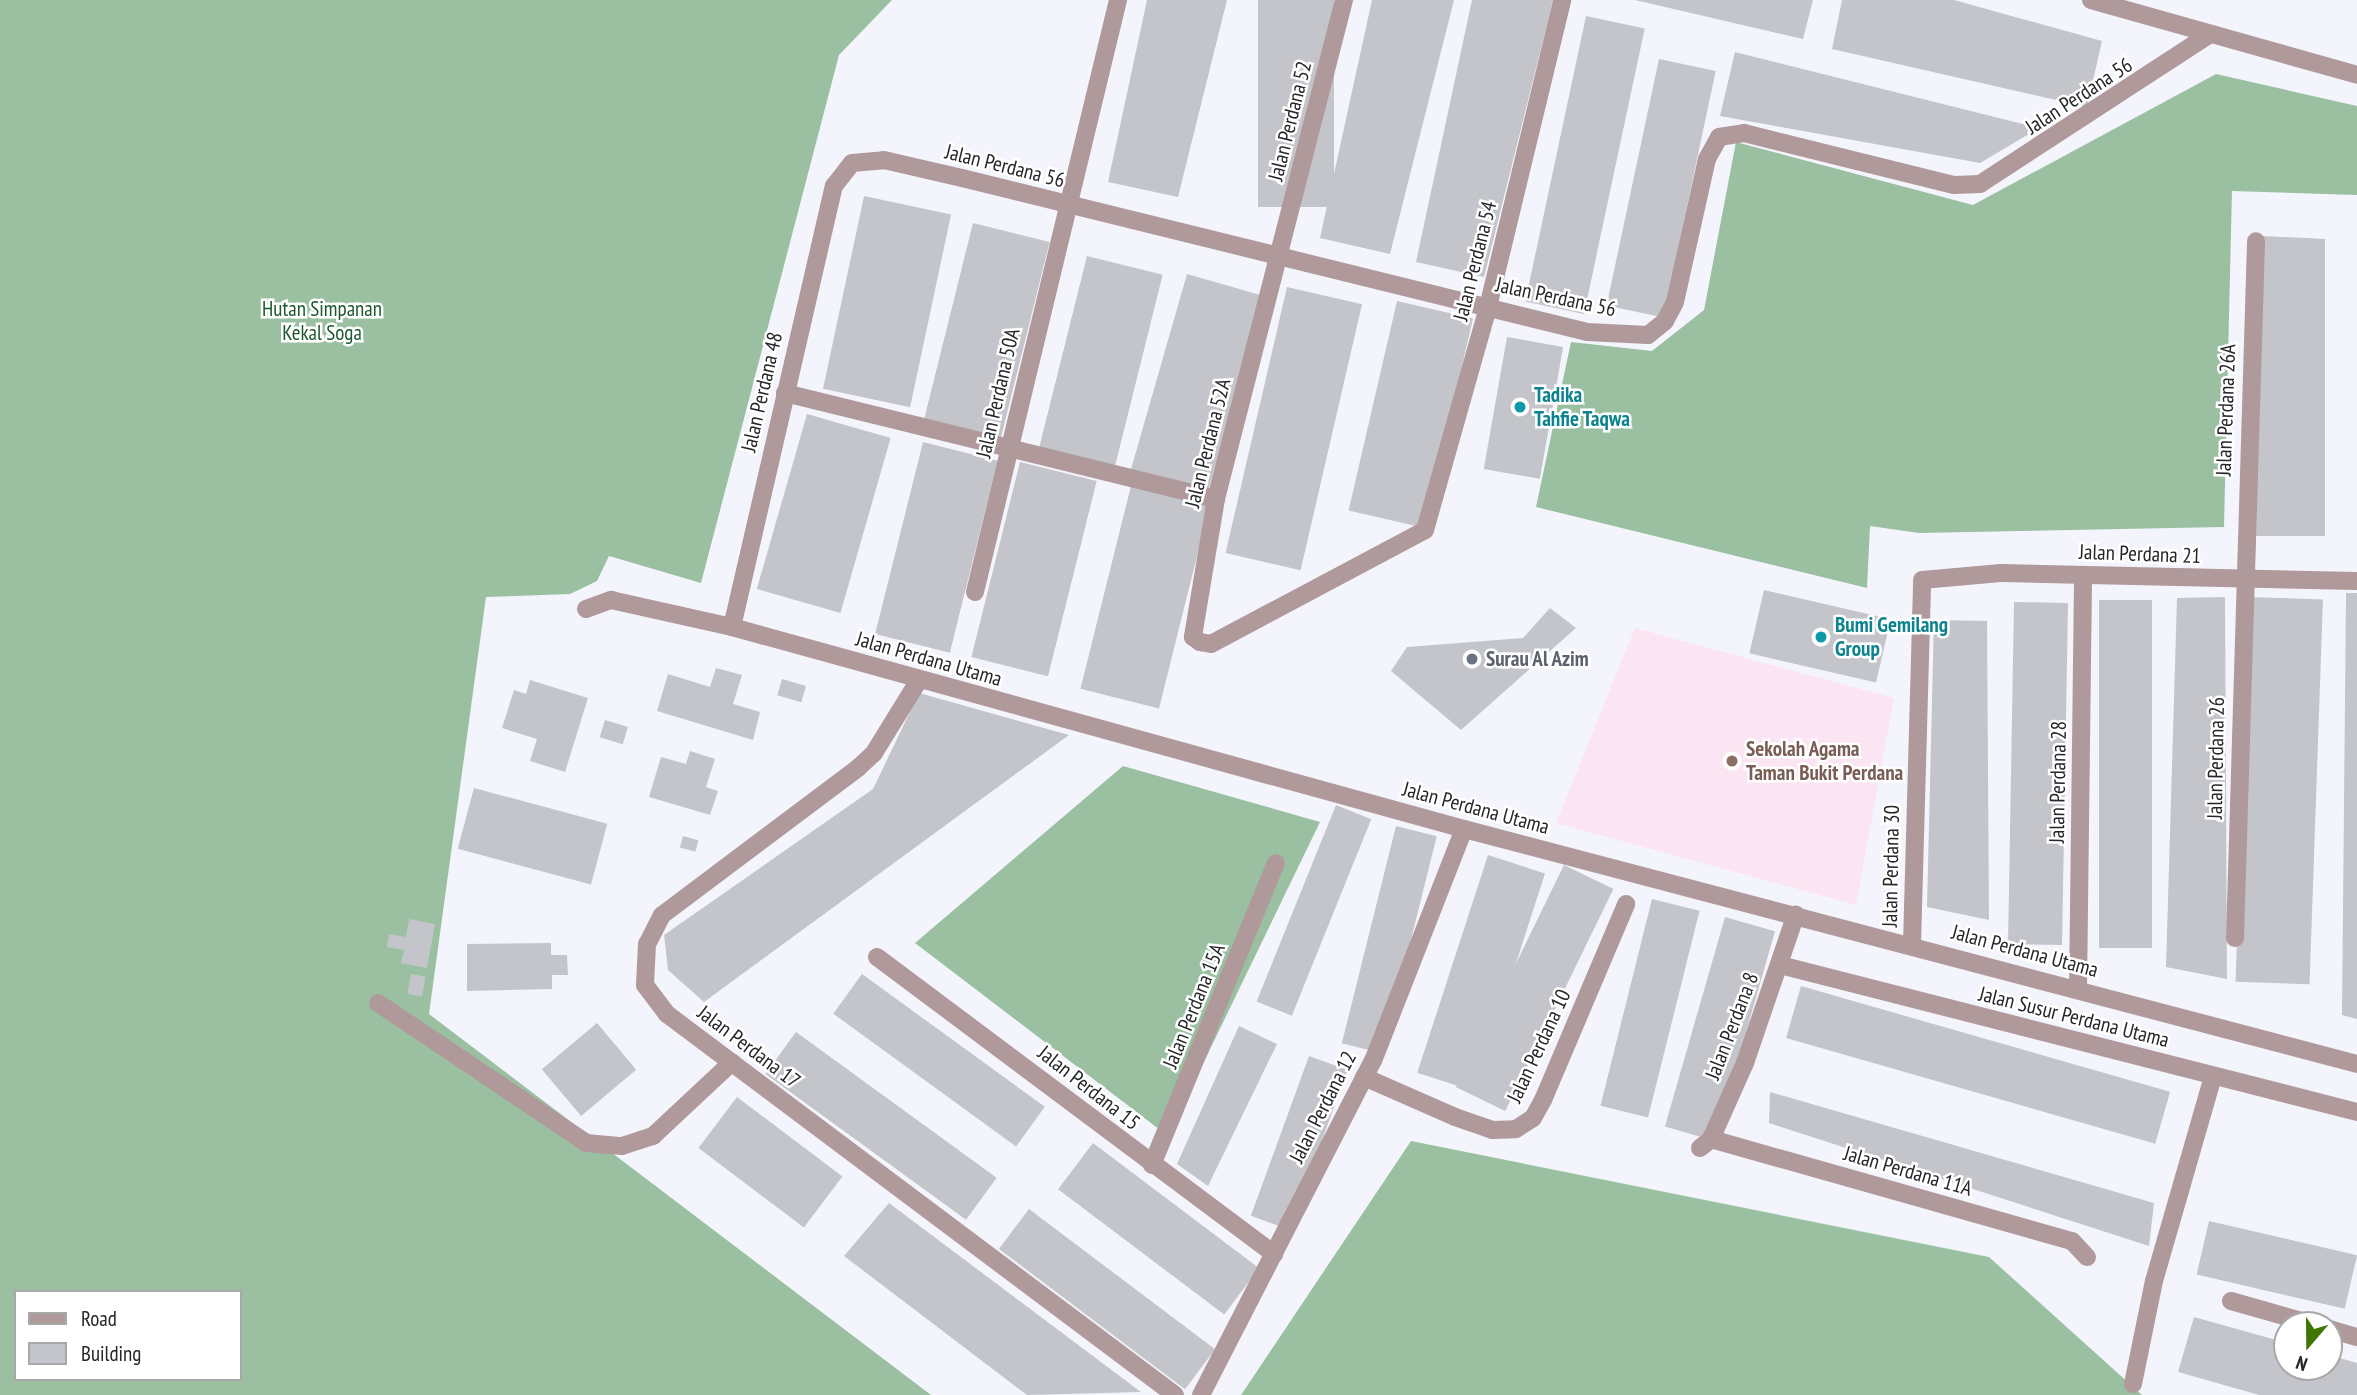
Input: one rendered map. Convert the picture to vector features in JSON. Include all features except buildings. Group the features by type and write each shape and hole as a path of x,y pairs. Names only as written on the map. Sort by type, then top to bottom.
{"street":[{"name":"Jalan Perdana 50A","path":"975,592 1066,204 1118,0"},
{"name":"Jalan Perdana 52","path":"1280,253 1345,0"},
{"name":"Jalan Perdana 54","path":"1200,642 1211,644 1426,530 1488,307 1562,0"},
{"path":"2091,0 2357,75"},
{"name":"Jalan Perdana 56","path":"844,170 865,158 884,160 1280,253 1587,332 1648,335 1665,321 1675,302 1707,159 1719,137 1744,133 1954,185 1980,184 1998,177 2209,35"},
{"name":"Jalan Perdana 48","path":"732,627 834,187 844,170"},
{"name":"Jalan Perdana 26A","path":"2242,580 2256,241"},
{"name":"Jalan Perdana 52A","path":"1200,642 1193,636 1216,499 1280,253"},
{"path":"785,393 1216,499"},
{"name":"Jalan Perdana 21","path":"1922,580 2001,573 2357,581"},
{"name":"Jalan Perdana 28","path":"2078,990 2083,575"},
{"name":"Jalan Perdana 30","path":"1912,944 1922,580"},
{"name":"Jalan Perdana 26","path":"2235,938 2242,580"},
{"name":"Jalan Perdana Utama","path":"586,609 611,600 732,627 1464,829 1912,944 2357,1064"},
{"name":"Jalan Perdana 17","path":"919,680 874,753 691,890 662,915 647,944 645,985 667,1014 1175,1395"},
{"name":"Jalan Perdana 12","path":"1201,1395 1364,1077 1464,829"},
{"name":"Jalan Perdana 15A","path":"1152,1165 1276,863"},
{"name":"Jalan Perdana 10","path":"1364,1077 1492,1130 1525,1124 1543,1100 1626,904"},
{"name":"Jalan Perdana 8","path":"1705,1143 1780,965 1796,914"},
{"name":"Jalan Perdana 15","path":"877,957 1274,1254"},
{"name":"Jalan Susur Perdana Utama","path":"1780,965 2357,1112"},
{"path":"378,1003 586,1143 622,1146 653,1136 732,1062"},
{"path":"2133,1384 2154,1281 2213,1076"},
{"name":"Jalan Perdana 11A","path":"1705,1143 2072,1241 2088,1257"},
{"path":"2231,1301 2273,1313"}],"shaded area":[{"name":"Sekolah Agama Taman Bukit Perdana","path":"1635,628 1894,698 1856,905 1556,823"}],"green space":[{"name":"Hutan Simpanan Kekal Soga","path":"0,0 892,0 839,55 701,583 609,556 597,581 570,594 486,597 429,1014 931,1395 0,1395"},
{"path":"2216,74 2357,106 2357,195 2232,191 2224,527 1919,533 1870,526 1867,588 1536,507 1571,342 1652,351 1704,310 1736,142 1973,205"},
{"path":"1123,766 1320,822 1168,1136 915,943"},
{"path":"1411,1141 1989,1257 2142,1395 1241,1395"}],"place":[{"name":"Tadika Tahfie Taqwa","path":"1520,407"},
{"name":"Bumi Gemilang Group","path":"1821,637"},
{"name":"Surau Al Azim","path":"1472,659"},
{"name":"Sekolah Agama Taman Bukit Perdana","path":"1732,761"}]}
